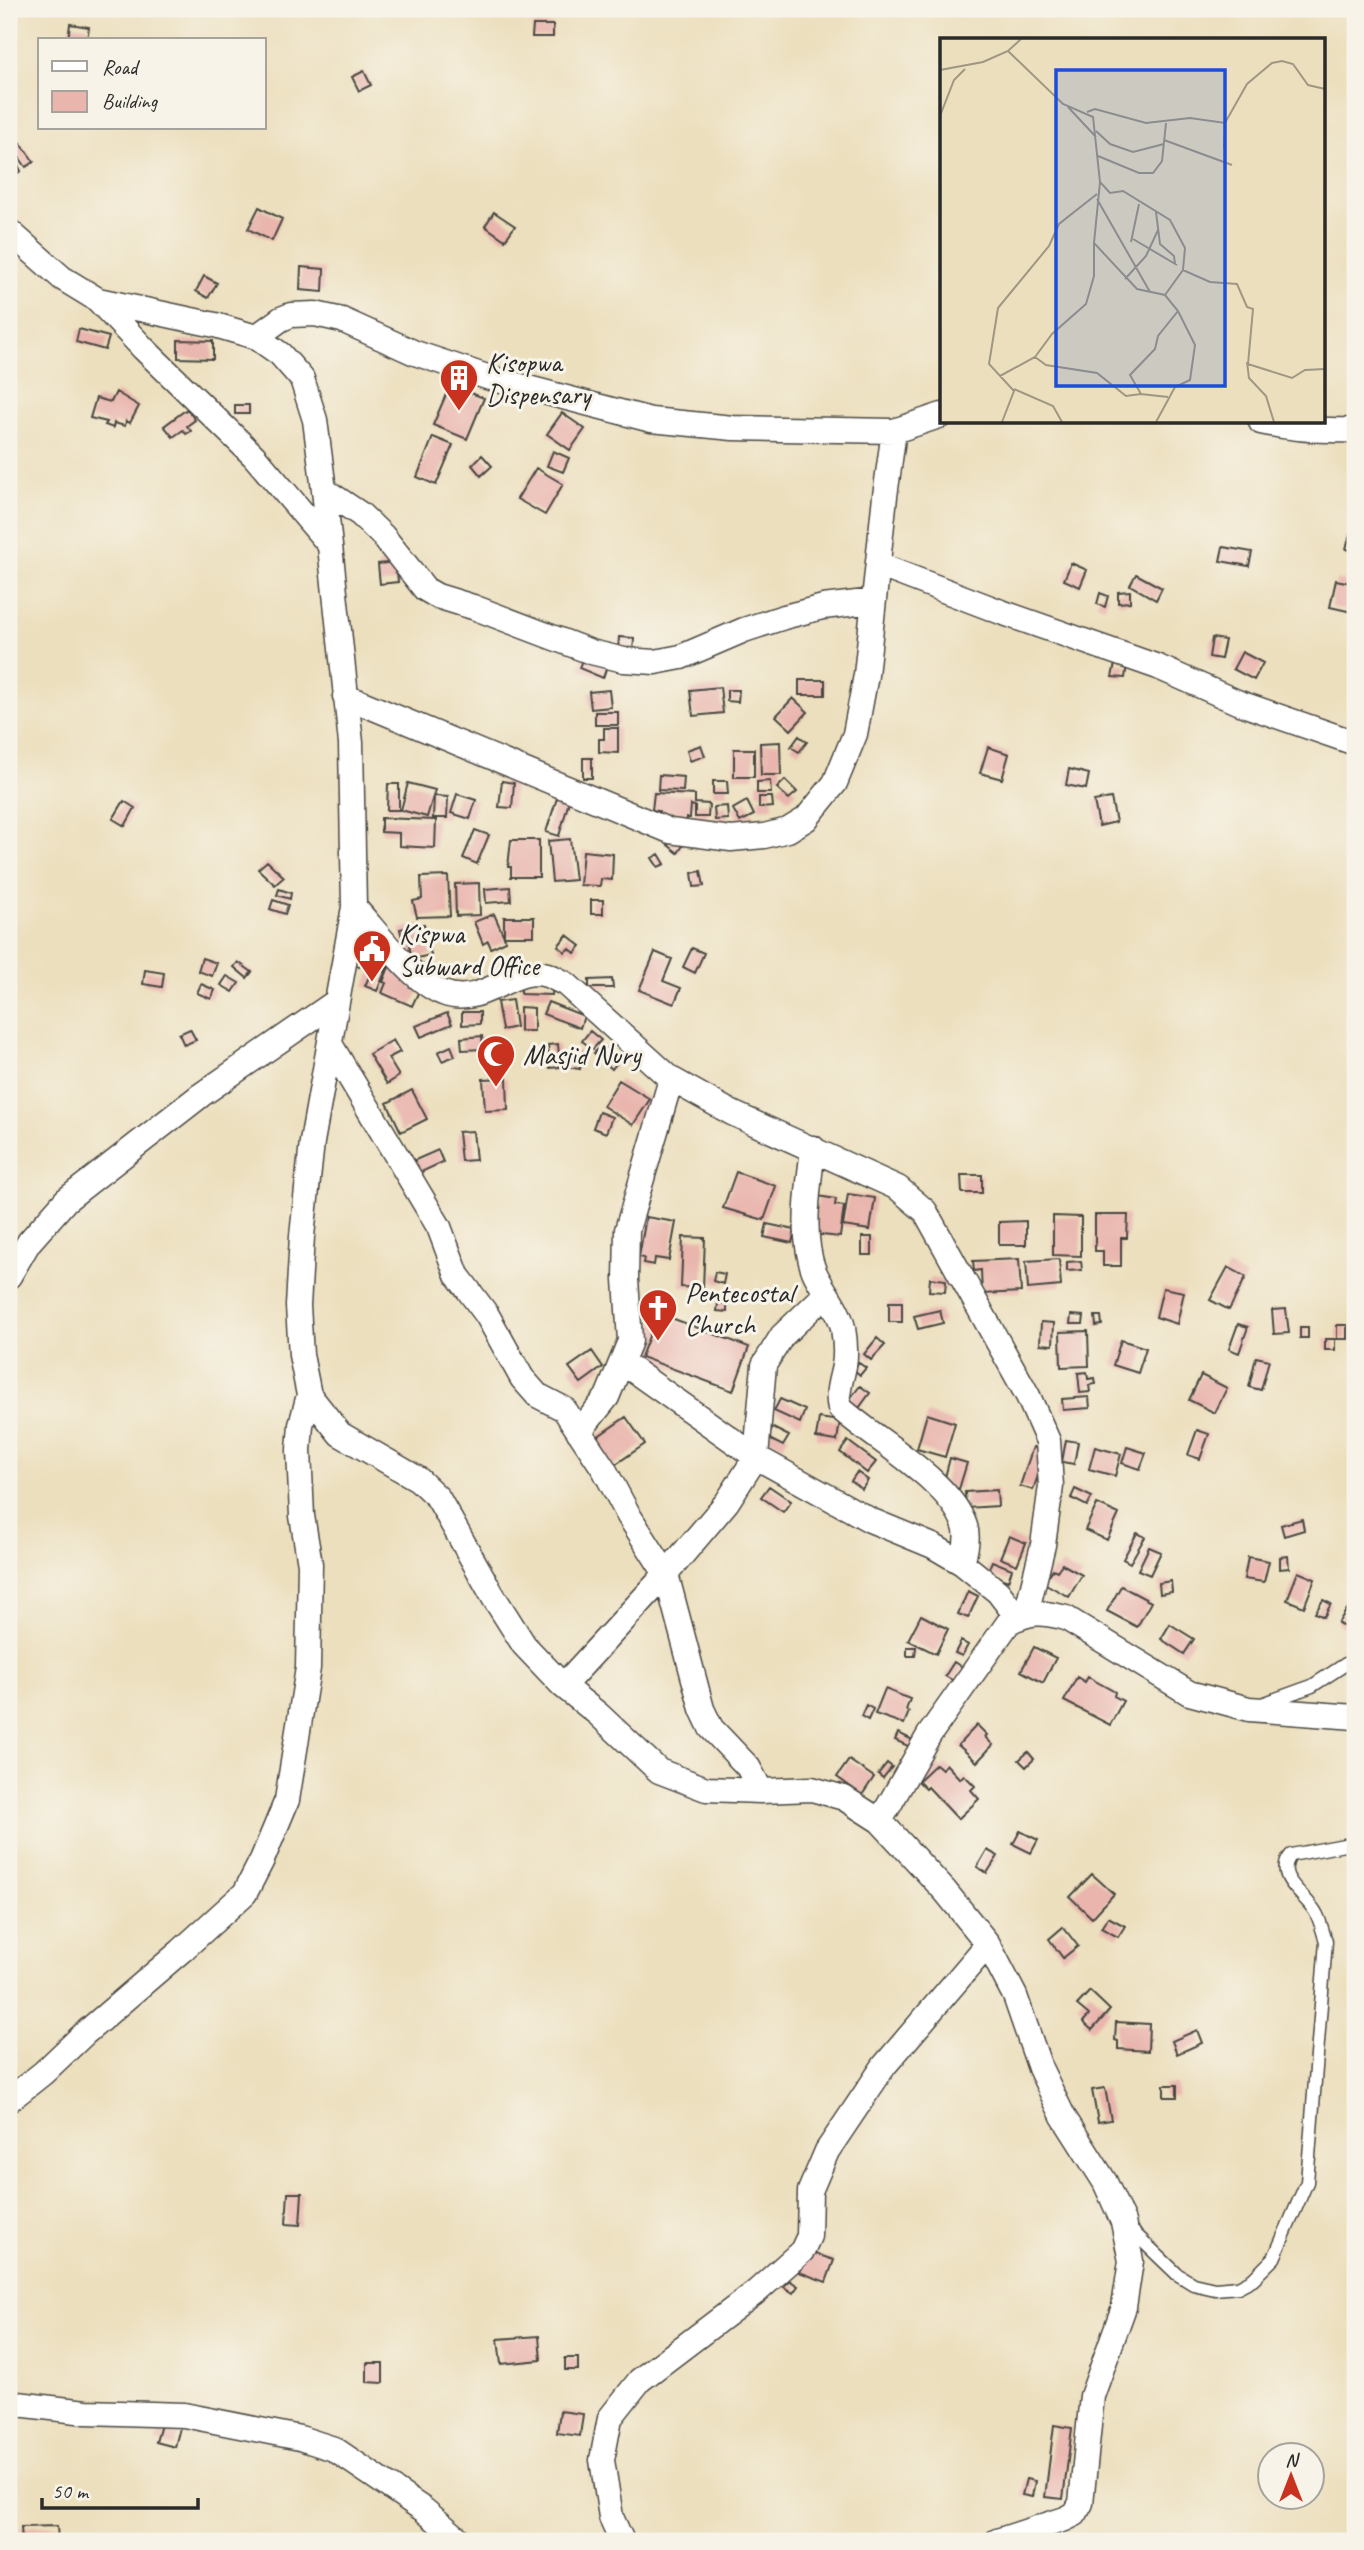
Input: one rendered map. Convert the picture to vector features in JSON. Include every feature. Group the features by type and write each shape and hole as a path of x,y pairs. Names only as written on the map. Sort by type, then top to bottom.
{"street":[{"path":"9,231 62,278 98,300 143,348 254,456 329,544"},
{"path":"9,2101 245,1893 287,1800 308,1668 310,1564 302,1516 299,1450 301,1425 309,1395 301,1355 299,1318 302,1236 312,1142 354,907 351,743 324,490 314,420 302,379 280,354 256,337 215,325 98,300"},
{"path":"256,337 281,319 292,315 315,314 342,320 415,352 490,378 652,420 733,428 894,431 940,416"},
{"path":"1271,424 1330,431 1355,430"},
{"path":"345,696 670,831 731,839 764,836 788,830 806,819 835,783 855,734 866,675 894,431"},
{"path":"324,490 360,514 383,536 425,589 437,596 591,652 624,660 654,662 681,657 744,630 785,617 823,607 874,601"},
{"path":"878,565 1157,667 1237,702 1355,743"},
{"path":"354,907 409,968 442,993 465,998 522,975 545,974 566,984 671,1079 732,1113 898,1188 925,1211 1028,1396 1048,1441 1051,1486 1043,1545 1022,1616"},
{"path":"9,1276 29,1242 66,1200 201,1095 337,1001"},
{"path":"330,1044 439,1227 457,1275 487,1315 522,1378 537,1395 564,1409 604,1469 629,1516 666,1574 702,1709 711,1728 748,1767 761,1791"},
{"path":"579,1432 607,1397 630,1341 626,1279 627,1230 671,1079"},
{"path":"813,1148 807,1206 809,1245 813,1269 842,1325 845,1345 838,1388 840,1408 931,1481 954,1504 966,1528 962,1563"},
{"path":"563,1686 666,1574 727,1502 756,1457 764,1365 782,1336 827,1294"},
{"path":"623,1363 756,1457 870,1520 933,1546 962,1563 1022,1616"},
{"path":"309,1395 340,1434 418,1479 438,1498 524,1645 563,1686 598,1714 659,1771 706,1789 812,1789 844,1798 880,1821 945,1891 988,1944 1014,1996 1040,2068 1063,2116 1105,2182 1123,2222 1131,2261 1124,2307 1092,2396 1081,2502 1075,2514 1065,2519 997,2541"},
{"path":"880,1821 929,1735 1009,1622 1022,1616 1043,1612 1066,1618 1189,1693 1249,1709 1355,1717"},
{"path":"622,2541 611,2517 602,2460 610,2418 640,2380 756,2292 802,2251 808,2236 810,2191 827,2151 884,2066 988,1944"},
{"path":"9,2403 86,2412 184,2415 300,2438 334,2449 424,2510 461,2541"}],"lane":[{"path":"1249,1709 1312,1686 1355,1658"},
{"path":"1123,2222 1177,2274 1193,2284 1215,2289 1238,2287 1253,2279 1274,2258 1307,2182 1326,1941 1316,1913 1291,1884 1285,1872 1285,1862 1291,1855 1355,1843"}],"building":[{"path":"70,24 89,27 87,38 68,38"},
{"path":"533,25 553,25 553,37 532,37"},
{"path":"364,71 371,85 359,91 352,77"},
{"path":"20,142 34,162 26,167 12,147"},
{"path":"9,149 21,171 9,178"},
{"path":"259,207 282,219 272,241 248,229"},
{"path":"494,212 515,226 505,240 485,226"},
{"path":"301,267 324,269 323,292 300,290"},
{"path":"204,276 217,283 208,298 196,291"},
{"path":"79,329 109,337 105,350 76,342"},
{"path":"178,340 213,341 213,359 178,358"},
{"name":"Kisopwa Dispensary","path":"450,385 484,398 467,439 433,425"},
{"path":"116,392 139,406 130,423 126,421 125,426 114,423 113,428 105,425 107,422 90,418 96,398 111,402"},
{"path":"235,405 249,405 249,414 235,414"},
{"path":"187,409 195,420 187,426 191,431 186,434 183,430 173,437 164,426"},
{"path":"562,413 585,429 570,450 547,434"},
{"path":"433,437 453,445 436,485 417,477"},
{"path":"553,451 569,458 563,472 547,466"},
{"path":"482,455 492,466 481,476 472,465"},
{"path":"536,468 563,484 545,515 517,499"},
{"path":"1352,527 1355,527 1355,551 1346,549"},
{"path":"1223,547 1252,552 1249,566 1220,561"},
{"path":"396,562 398,582 380,584 378,564"},
{"path":"1071,563 1087,570 1080,587 1064,580"},
{"path":"1136,574 1162,588 1156,600 1130,585"},
{"path":"1336,580 1355,584 1352,612 1330,607"},
{"path":"1130,591 1130,602 1118,603 1118,592"},
{"path":"1100,593 1108,596 1105,607 1097,604"},
{"path":"619,637 634,638 633,654 618,652"},
{"path":"1212,638 1225,640 1221,659 1209,657"},
{"path":"1242,652 1263,663 1254,680 1233,669"},
{"path":"583,657 607,666 603,678 579,668"},
{"path":"1115,664 1127,665 1125,678 1112,677"},
{"path":"799,680 825,680 825,695 799,695"},
{"path":"720,687 723,713 693,716 690,690"},
{"path":"609,690 611,707 591,709 589,692"},
{"path":"727,690 739,690 738,702 727,701"},
{"path":"793,698 808,712 791,730 776,716"},
{"path":"595,712 618,712 618,725 595,725"},
{"path":"604,728 618,728 618,753 599,752 599,739 604,739"},
{"path":"799,736 807,742 799,752 791,747"},
{"path":"780,742 781,775 761,775 760,743"},
{"path":"701,745 705,756 690,761 687,750"},
{"path":"988,747 1009,754 1002,779 980,773"},
{"path":"734,749 754,749 754,777 734,777"},
{"path":"583,758 592,758 592,778 583,778"},
{"path":"1069,769 1089,774 1086,789 1066,785"},
{"path":"659,775 684,777 683,791 658,790"},
{"path":"785,780 797,792 789,799 777,788"},
{"path":"502,781 514,783 512,808 499,807"},
{"path":"713,781 727,781 728,794 713,794"},
{"path":"770,781 771,793 757,793 757,782"},
{"path":"408,783 435,790 427,817 401,810"},
{"path":"388,784 399,784 399,810 387,810"},
{"path":"654,793 695,795 695,803 709,804 708,817 695,817 695,806 691,805 690,818 687,818 686,823 659,822 659,811 652,810"},
{"path":"457,794 476,800 470,819 451,813"},
{"path":"558,795 570,798 559,836 546,832"},
{"path":"434,796 448,797 447,818 433,818"},
{"path":"759,797 772,797 773,807 759,808"},
{"path":"1111,798 1116,822 1099,826 1094,801"},
{"path":"124,801 135,808 125,826 113,819"},
{"path":"747,801 754,815 740,822 733,809"},
{"path":"727,806 728,819 715,820 714,807"},
{"path":"381,818 436,820 435,848 399,846 399,833 381,832"},
{"path":"475,830 489,835 477,864 463,858"},
{"path":"675,837 684,844 678,853 668,845"},
{"path":"570,839 575,880 552,882 548,841"},
{"path":"511,840 539,840 539,877 511,877 511,867 508,867"},
{"path":"583,851 613,854 612,880 601,879 600,886 580,885"},
{"path":"659,854 665,864 658,867 652,858"},
{"path":"267,861 284,877 275,885 258,869"},
{"path":"701,871 704,886 694,887 692,873"},
{"path":"448,876 450,916 417,917 413,901 422,899 421,877"},
{"path":"479,883 480,915 456,916 455,884"},
{"path":"510,887 511,901 486,903 485,889"},
{"path":"279,889 291,893 290,899 277,895"},
{"path":"273,900 288,905 285,914 270,909"},
{"path":"591,900 603,900 603,914 591,914"},
{"path":"494,914 506,941 491,948 488,941 483,944 474,922"},
{"path":"504,917 534,917 534,936 504,936"},
{"path":"424,924 431,955 412,959 408,940 403,941 400,929"},
{"path":"567,935 581,946 575,953 569,948 565,952 558,946"},
{"path":"371,942 378,947 372,957 364,951"},
{"path":"692,948 704,953 695,973 683,967"},
{"path":"655,952 672,959 663,981 681,988 674,1004 639,990"},
{"path":"360,953 366,958 359,967 353,962"},
{"path":"202,958 217,963 212,976 198,971"},
{"path":"377,958 389,963 377,991 365,986"},
{"path":"238,962 252,972 247,978 234,967"},
{"path":"389,967 414,977 410,987 419,991 412,1006 382,993"},
{"path":"145,970 164,973 162,987 143,984"},
{"path":"227,976 239,983 233,992 221,985"},
{"path":"612,979 613,988 589,988 589,980"},
{"path":"521,983 553,984 552,995 521,994"},
{"path":"201,984 215,990 211,999 197,993"},
{"path":"512,1000 516,1027 502,1030 497,1002"},
{"path":"548,1002 584,1016 580,1028 543,1014"},
{"path":"520,1007 534,1008 534,1031 520,1031"},
{"path":"462,1012 480,1012 480,1024 462,1025"},
{"path":"447,1013 452,1024 421,1037 416,1026"},
{"path":"190,1029 196,1040 184,1045 179,1034"},
{"path":"590,1031 601,1040 593,1049 582,1041"},
{"path":"482,1036 483,1049 462,1050 461,1038"},
{"path":"393,1040 400,1052 388,1058 399,1076 387,1084 369,1054"},
{"path":"558,1044 560,1067 550,1068 548,1045"},
{"path":"602,1045 619,1060 612,1069 594,1053"},
{"path":"451,1046 455,1056 442,1061 438,1052"},
{"path":"569,1050 582,1052 580,1069 566,1067"},
{"path":"507,1078 508,1110 485,1111 483,1079"},
{"path":"619,1080 650,1099 633,1125 603,1106"},
{"path":"412,1090 427,1119 401,1132 387,1103"},
{"path":"599,1112 612,1117 606,1133 593,1128"},
{"path":"473,1131 476,1160 461,1161 458,1132"},
{"path":"438,1150 443,1162 419,1173 413,1161"},
{"path":"736,1172 776,1186 764,1220 723,1208"},
{"path":"961,1175 982,1175 982,1193 962,1193"},
{"path":"848,1194 875,1198 870,1230 843,1226"},
{"path":"818,1196 836,1199 835,1205 844,1206 840,1237 813,1234"},
{"path":"1095,1215 1128,1215 1127,1238 1121,1238 1121,1266 1103,1266 1103,1251 1095,1251"},
{"path":"1053,1216 1081,1217 1081,1256 1053,1255"},
{"path":"646,1217 676,1222 669,1260 655,1258 654,1265 643,1263 644,1258 639,1257"},
{"path":"1026,1221 1026,1245 999,1245 999,1222"},
{"path":"767,1224 795,1230 792,1243 764,1237"},
{"path":"683,1237 705,1238 703,1288 681,1287"},
{"path":"862,1237 872,1237 872,1255 862,1255"},
{"path":"1019,1259 1021,1292 982,1294 981,1270 974,1271 973,1261"},
{"path":"1059,1259 1061,1286 1028,1289 1026,1261"},
{"path":"1081,1261 1082,1270 1067,1271 1067,1262"},
{"path":"1228,1267 1246,1277 1229,1310 1210,1300"},
{"path":"715,1272 725,1274 723,1284 713,1281"},
{"path":"930,1278 946,1280 945,1292 929,1291"},
{"path":"1163,1288 1184,1292 1177,1324 1156,1317"},
{"path":"889,1302 902,1302 902,1322 889,1322"},
{"path":"718,1303 727,1304 727,1312 717,1311"},
{"path":"1286,1309 1289,1333 1274,1334 1272,1310"},
{"path":"940,1310 943,1323 918,1329 914,1316"},
{"path":"658,1313 749,1347 733,1391 641,1357"},
{"path":"1071,1315 1084,1316 1083,1324 1070,1324"},
{"path":"1095,1316 1101,1316 1102,1325 1096,1326"},
{"path":"1041,1322 1054,1323 1053,1345 1040,1344"},
{"path":"1238,1324 1248,1327 1239,1353 1229,1349"},
{"path":"1337,1325 1347,1325 1347,1339 1337,1339"},
{"path":"1300,1327 1308,1327 1308,1338 1300,1338"},
{"path":"1088,1331 1089,1366 1061,1367 1060,1332"},
{"path":"877,1338 885,1345 871,1360 864,1354"},
{"path":"1325,1339 1335,1339 1335,1350 1325,1350"},
{"path":"1121,1340 1146,1348 1138,1373 1113,1365"},
{"path":"592,1351 603,1367 581,1383 569,1367"},
{"path":"1256,1357 1269,1360 1261,1390 1249,1387"},
{"path":"859,1363 866,1368 860,1375 853,1369"},
{"path":"1087,1372 1088,1379 1095,1378 1096,1384 1089,1385 1090,1392 1080,1393 1078,1373"},
{"path":"1201,1375 1227,1388 1215,1413 1189,1400"},
{"path":"860,1386 870,1393 859,1408 849,1400"},
{"path":"1089,1397 1090,1408 1063,1410 1062,1399"},
{"path":"780,1399 805,1410 800,1423 774,1411"},
{"path":"927,1414 955,1423 945,1457 917,1449"},
{"path":"626,1417 645,1444 613,1466 594,1439"},
{"path":"819,1418 840,1421 837,1441 816,1438"},
{"path":"773,1428 789,1436 783,1446 767,1438"},
{"path":"1197,1430 1209,1434 1200,1459 1188,1455"},
{"path":"1066,1440 1078,1442 1074,1464 1062,1462"},
{"path":"848,1441 876,1462 867,1473 840,1452"},
{"path":"1033,1447 1046,1452 1033,1490 1020,1486"},
{"path":"1095,1447 1121,1454 1115,1476 1089,1469"},
{"path":"1127,1447 1146,1453 1140,1469 1122,1463"},
{"path":"950,1458 967,1463 959,1489 943,1485"},
{"path":"857,1472 868,1480 862,1489 851,1481"},
{"path":"769,1486 791,1501 783,1512 761,1497"},
{"path":"1075,1489 1092,1497 1087,1506 1071,1498"},
{"path":"997,1490 998,1506 966,1508 965,1492"},
{"path":"1097,1504 1119,1514 1107,1540 1085,1530"},
{"path":"1302,1519 1304,1530 1284,1536 1281,1525"},
{"path":"1137,1533 1145,1537 1130,1563 1123,1559"},
{"path":"1009,1536 1026,1543 1017,1565 1000,1558"},
{"path":"1149,1547 1161,1552 1150,1575 1138,1570"},
{"path":"1288,1556 1289,1568 1280,1569 1280,1557"},
{"path":"1248,1557 1269,1561 1264,1582 1244,1579"},
{"path":"992,1561 1012,1569 1008,1581 987,1573"},
{"path":"1062,1564 1082,1575 1069,1597 1044,1583 1053,1569 1057,1571"},
{"path":"1298,1572 1315,1579 1304,1607 1287,1600"},
{"path":"1171,1581 1172,1592 1160,1594 1159,1583"},
{"path":"1121,1586 1151,1602 1137,1627 1107,1611"},
{"path":"968,1591 978,1596 968,1618 958,1614"},
{"path":"1323,1600 1331,1604 1324,1617 1315,1613"},
{"path":"1350,1605 1355,1609 1355,1628 1352,1632 1338,1623"},
{"path":"921,1615 948,1629 936,1654 908,1640"},
{"path":"1170,1624 1194,1639 1184,1654 1161,1639"},
{"path":"961,1641 968,1645 962,1656 955,1653"},
{"path":"907,1647 916,1647 915,1656 907,1656"},
{"path":"1034,1647 1056,1658 1043,1683 1021,1671"},
{"path":"954,1662 963,1668 954,1681 945,1676"},
{"path":"1077,1677 1085,1682 1088,1677 1115,1692 1114,1696 1123,1701 1110,1725 1064,1701"},
{"path":"885,1689 910,1699 904,1724 875,1714"},
{"path":"866,1705 873,1709 868,1720 861,1716"},
{"path":"977,1725 993,1745 977,1762 958,1745"},
{"path":"898,1733 915,1741 912,1748 895,1740"},
{"path":"1028,1752 1034,1759 1026,1767 1019,1760"},
{"path":"849,1760 874,1777 862,1795 837,1777"},
{"path":"887,1763 892,1767 883,1778 878,1774"},
{"path":"936,1764 942,1769 946,1764 960,1779 964,1775 975,1786 971,1790 979,1799 958,1819 928,1787 926,1789 918,1781"},
{"path":"1020,1831 1038,1840 1031,1853 1013,1844"},
{"path":"987,1850 998,1856 987,1873 977,1867"},
{"path":"1092,1874 1114,1894 1092,1918 1070,1897"},
{"path":"1108,1917 1125,1926 1118,1937 1101,1928"},
{"path":"1063,1927 1078,1946 1063,1958 1049,1939"},
{"path":"1090,1991 1110,2010 1092,2030 1083,2022 1089,2015 1077,2005"},
{"path":"1116,2022 1149,2024 1148,2051 1118,2049 1118,2041 1115,2040"},
{"path":"1197,2030 1202,2043 1177,2054 1172,2041"},
{"path":"1164,2085 1177,2085 1177,2097 1164,2097"},
{"path":"1105,2088 1111,2120 1098,2122 1092,2090"},
{"path":"288,2193 302,2193 300,2225 286,2224"},
{"path":"807,2251 834,2260 826,2282 799,2272"},
{"path":"789,2280 798,2286 793,2293 784,2287"},
{"path":"539,2336 541,2360 501,2364 498,2339"},
{"path":"565,2358 578,2358 578,2370 565,2370"},
{"path":"367,2363 383,2363 383,2383 367,2382"},
{"path":"560,2411 583,2414 580,2436 557,2433"},
{"path":"163,2418 181,2423 175,2447 156,2442"},
{"path":"1054,2425 1072,2428 1063,2499 1045,2497"},
{"path":"1026,2479 1035,2481 1032,2497 1022,2495"},
{"path":"57,2526 58,2541 22,2541 21,2527"}],"place":[{"name":"Kisopwa Dispensary","path":"459,412"},
{"name":"Kispwa Subward Office","path":"372,983"},
{"name":"Masjid Nury","path":"496,1088"},
{"name":"Pentecostal Church","path":"658,1342"}]}
